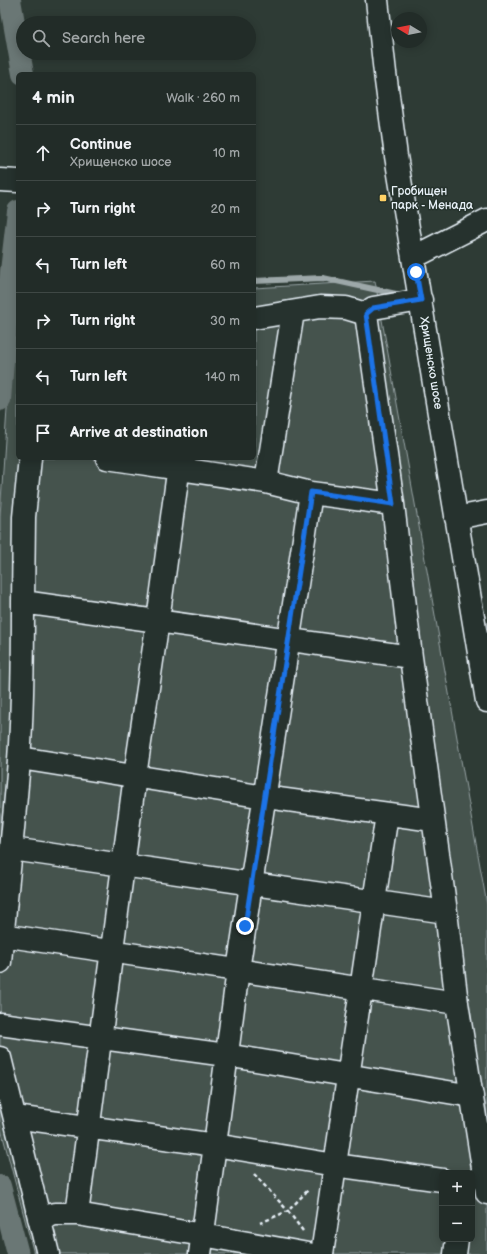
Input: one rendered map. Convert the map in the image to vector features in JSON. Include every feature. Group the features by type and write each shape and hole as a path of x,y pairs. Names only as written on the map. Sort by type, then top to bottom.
{"street":[{"name":"Хрищенско шосе","path":"377,0 384,73 395,148 487,700"},
{"path":"414,257 487,220"},
{"path":"366,314 373,308 421,300"},
{"path":"256,318 320,307 346,308 366,314"},
{"path":"266,482 293,312"},
{"path":"366,314 393,504 411,657 457,1002 472,1096 482,1188"},
{"path":"0,962 20,758 23,682 24,517 30,460"},
{"path":"136,460 180,463 311,492 393,504"},
{"path":"77,1214 135,776 180,463"},
{"path":"201,1244 223,1146 226,1055 311,492"},
{"path":"456,518 487,512"},
{"path":"23,602 411,657"},
{"path":"20,758 265,797 433,820"},
{"path":"322,1254 387,814"},
{"path":"12,848 446,912"},
{"path":"2,935 457,1002"},
{"path":"0,1024 226,1055 472,1096"},
{"path":"0,1058 48,1254"},
{"path":"15,1117 223,1146 336,1165 439,1180"},
{"path":"39,1218 55,1214 77,1214 201,1244 308,1254"},
{"path":"455,1254 457,1242"}],"path":[{"path":"223,1146 288,1211 259,1223"}],"shaded area":[{"path":"375,281 487,905 487,1254 34,1254 0,1125 0,516 14,302 16,302 16,460 256,460 256,288"}],"waterway":[{"path":"10,0 16,34"},
{"path":"21,60 23,72"},
{"path":"0,400 8,297 16,228"},
{"path":"256,281 323,278 396,294"},
{"path":"0,1186 18,1254"}],"place":[{"name":"Гробищен парк - Менада","path":"383,198"}],"route":[{"path":"245,926 311,492 393,504 366,314 373,308 421,300 416,272"}]}
